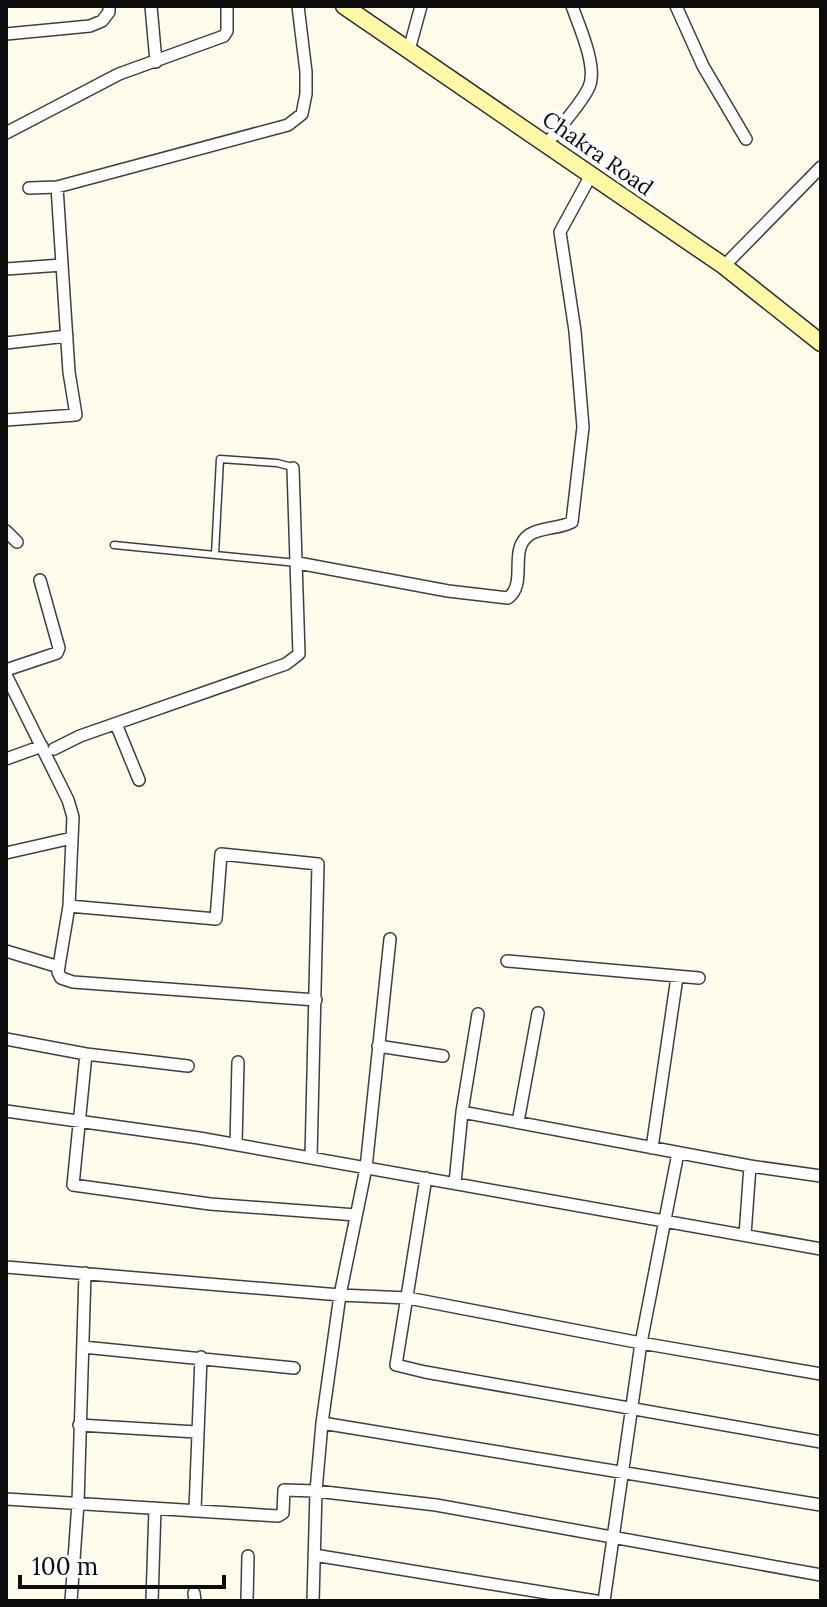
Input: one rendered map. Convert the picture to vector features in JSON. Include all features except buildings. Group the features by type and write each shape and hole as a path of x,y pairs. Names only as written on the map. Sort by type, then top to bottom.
{"main road":[{"name":"Chakra Road","path":"344,6 724,266 821,343"}],"street":[{"path":"6,34 90,26 102,21 109,12 109,6"},
{"path":"151,6 156,62"},
{"path":"6,133 119,74 224,36 227,31 227,6"},
{"path":"29,188 57,187 288,125 302,114 306,94 298,6"},
{"path":"409,50 421,6"},
{"path":"547,144 590,86 592,74 587,49 572,6"},
{"path":"676,6 703,66 746,139"},
{"path":"724,266 821,167"},
{"path":"298,563 448,591 508,598 515,593 518,584 522,543 530,534 572,522 583,427 575,331 560,232 591,175"},
{"path":"6,420 76,415 69,372 57,187"},
{"path":"6,269 62,265"},
{"path":"6,343 67,336"},
{"path":"6,759 48,748 292,661 299,654 293,468"},
{"path":"6,531 17,542"},
{"path":"40,580 59,648 57,653 6,672 48,748 71,808 69,906 59,967 61,978 73,982 316,1000"},
{"path":"116,724 139,780"},
{"path":"6,853 72,838"},
{"path":"69,906 216,919 221,854 318,864 311,1158"},
{"path":"313,1601 316,1491 322,1423 340,1295 366,1168 390,939"},
{"path":"6,951 59,967"},
{"path":"507,961 699,978"},
{"path":"652,1148 677,977"},
{"path":"518,1122 538,1013"},
{"path":"455,1183 462,1112 478,1014"},
{"path":"6,1039 86,1054 188,1066"},
{"path":"378,1046 443,1056"},
{"path":"86,1054 73,1185 210,1204 356,1215"},
{"path":"236,1144 238,1062"},
{"path":"6,1111 236,1144 821,1249"},
{"path":"462,1112 750,1166 821,1176"},
{"path":"604,1601 641,1343 678,1153"},
{"path":"745,1235 750,1166"},
{"path":"426,1178 396,1365 821,1442"},
{"path":"6,1267 408,1298 821,1374"},
{"path":"71,1601 78,1503 85,1273"},
{"path":"83,1347 294,1368"},
{"path":"195,1510 201,1357"},
{"path":"322,1423 821,1505"},
{"path":"79,1425 196,1432"},
{"path":"6,1499 278,1516 283,1513 284,1490 316,1491 436,1505 821,1575"},
{"path":"152,1601 155,1508"},
{"path":"314,1555 596,1601"},
{"path":"247,1601 248,1556"}],"lane":[{"path":"215,554 220,459 277,463 293,468"},
{"path":"114,545 298,563"}]}
